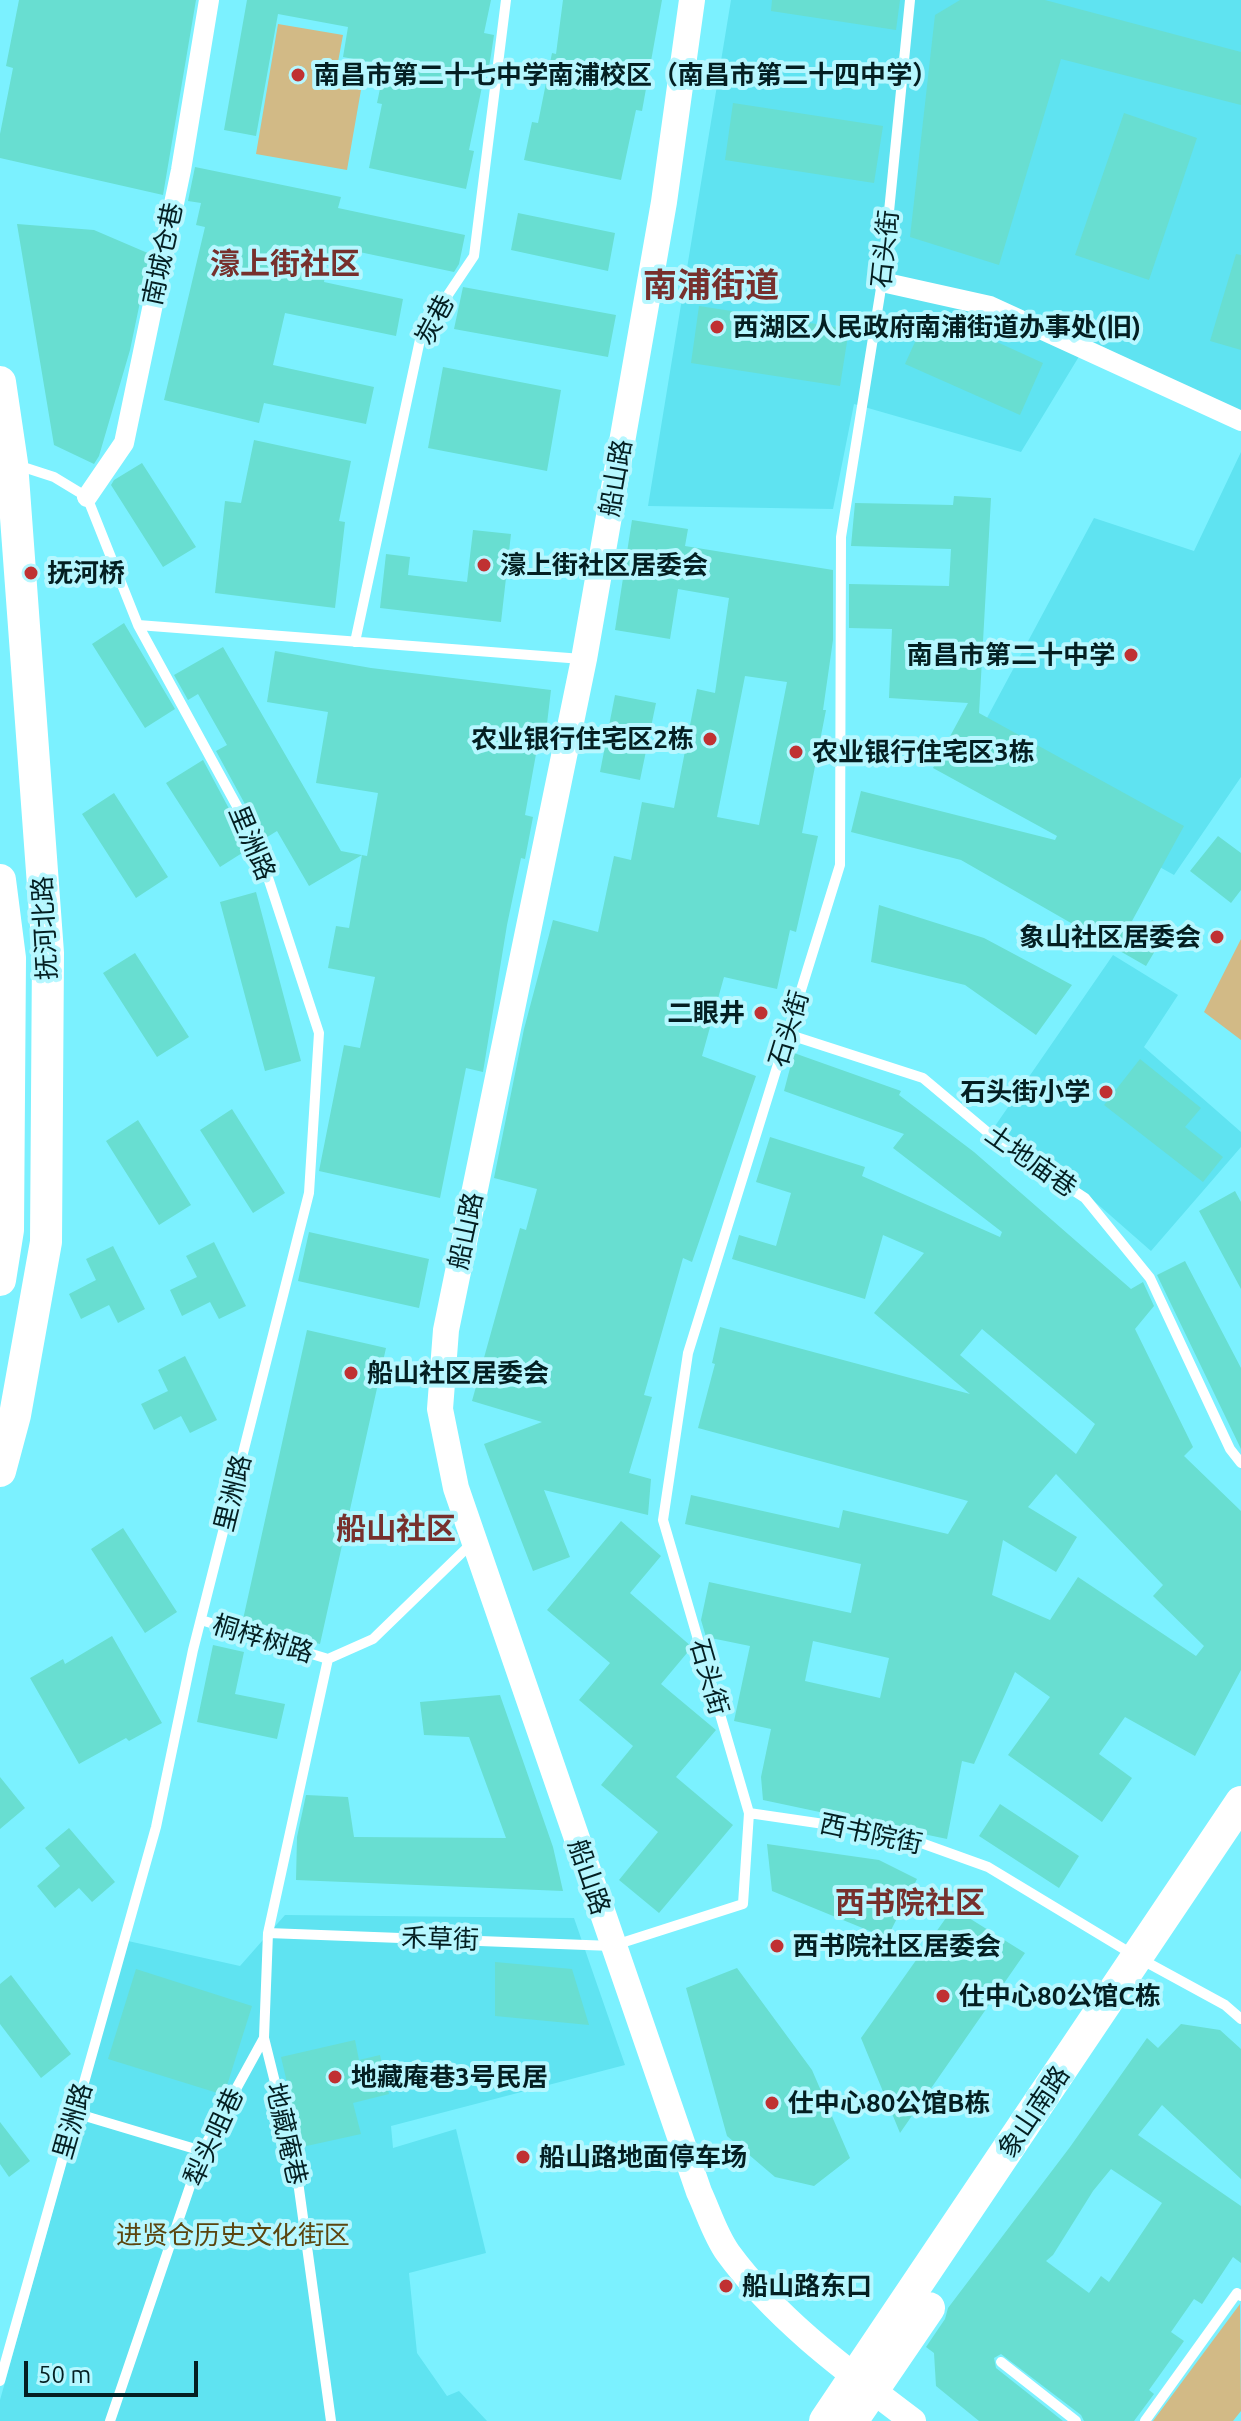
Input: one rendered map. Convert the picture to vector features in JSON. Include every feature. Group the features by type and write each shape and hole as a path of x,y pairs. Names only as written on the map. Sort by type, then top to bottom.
{"main road":[{"name":"抚河北路","path":"0,382 12,463 48,953 46,1242 15,1415 0,1471"},
{"name":"抚河北路","path":"0,880 10,958 8,1230 0,1280"},
{"name":"象山南路","path":"852,2421 865,2385 1146,1961 1241,1802"},
{"name":"象山南路","path":"1146,1961 1241,1841"},
{"name":"象山南路","path":"825,2421 865,2385"}],"street":[{"name":"南城仓巷","path":"87,497 124,443 181,170 209,0"},
{"name":"船山路","path":"692,0 664,202 584,659 446,1330 440,1409 456,1488 474,1541 699,2192 726,2250 767,2299 865,2385 913,2421"},
{"path":"882,282 990,306 1241,421"}],"lane":[{"name":"炭巷","path":"355,642 421,335 474,256 506,0"},
{"name":"石头街","path":"612,1946 743,1904 749,1813 663,1520 688,1353 840,865 841,537 882,282 910,0"},
{"path":"12,463 54,477 87,497"},
{"name":"里洲路","path":"0,2381 156,1827 201,1620 309,1193 319,1033 256,841 138,625 87,497"},
{"path":"138,625 584,659"},
{"name":"土地庙巷","path":"787,1034 923,1078 998,1141 1085,1198 1150,1278 1230,1449 1241,1463"},
{"name":"桐梓树路","path":"201,1620 328,1659 373,1639 474,1541"},
{"path":"264,2038 268,1933 328,1659"},
{"name":"西书院街","path":"749,1813 899,1835 988,1867 1225,2005 1241,2019"},
{"name":"禾草街","path":"268,1933 612,1946"},
{"name":"犁头咀巷","path":"110,2421 202,2151 264,2038"},
{"name":"地藏庵巷","path":"264,2038 296,2167 331,2421"},
{"path":"75,2113 202,2151"},
{"path":"1145,2421 1237,2293 1241,2296"},
{"path":"1001,2362 1076,2421"}],"shaded area":[{"path":"731,0 1241,0 1241,414 1089,340 1021,452 854,404 833,509 648,506"},
{"path":"278,24 343,35 338,62 365,67 347,170 256,154"},
{"name":"南昌市第二十中学","path":"1241,452 1241,777 1174,875 965,759 1094,518 1194,551"},
{"path":"1241,939 1241,1040 1204,1012"},
{"name":"石头街小学","path":"1113,955 1178,995 1144,1047 1241,1132 1241,1147 1151,1251 1046,1159 995,1126"},
{"name":"进贤仓历史文化街区","path":"285,1915 574,1918 625,2065 391,2126 393,2148 456,2129 486,2253 409,2273 417,2353 447,2396 459,2391 487,2421 0,2421 0,2400 128,1941 240,1966"},
{"path":"1240,2304 1241,2411 1233,2421 1153,2421"}],"building":[{"path":"19,0 196,0 163,195 0,158 0,134 13,68 6,66"},
{"path":"247,0 491,0 484,33 494,35 469,150 474,151 466,189 369,168 382,104 377,103 385,65 343,57 348,27 278,14 256,136 224,130"},
{"path":"563,0 662,0 642,111 636,110 621,180 524,160 532,122 538,123 552,53 556,54"},
{"path":"772,0 900,0 896,30 771,11"},
{"path":"960,0 1045,0 1241,52 1241,105 1061,59 999,265 910,237 935,15"},
{"path":"733,103 883,126 874,183 725,160"},
{"path":"1124,113 1197,138 1149,280 1075,255"},
{"path":"195,167 341,197 338,208 465,235 459,264 454,272 331,246 324,282 403,299 396,336 285,313 273,365 374,387 366,424 264,403 259,423 164,400 205,227 196,225 201,203 188,201"},
{"path":"518,213 615,233 608,271 511,250"},
{"path":"17,224 94,230 150,254 130,350 94,464 54,445"},
{"path":"1236,254 1241,255 1241,350 1210,341"},
{"path":"463,287 616,315 608,357 454,329"},
{"path":"699,306 849,329 840,386 691,363"},
{"path":"929,311 1043,363 1020,415 905,364"},
{"path":"443,367 561,390 547,471 428,448"},
{"path":"254,440 351,461 339,521 345,522 335,608 215,593 225,501 241,503"},
{"path":"142,463 196,547 163,567 111,485"},
{"path":"954,496 991,498 979,713 1184,826 1132,921 1145,930 1152,920 1168,929 1146,966 961,860 851,832 861,791 1055,840 1057,836 933,768 968,703 889,698 892,629 849,628 849,584 949,586 951,549 851,546 855,503 953,505"},
{"path":"632,520 688,529 685,546 833,570 833,640 823,710 826,710 802,833 818,836 796,932 790,930 777,989 724,977 702,1056 756,1076 692,1262 683,1258 644,1395 652,1397 629,1473 651,1479 648,1515 544,1490 570,1557 533,1571 484,1444 542,1422 472,1401 520,1228 526,1230 537,1189 494,1178 524,1029 553,920 598,932 614,856 631,860 642,802 674,808 697,689 715,693 729,598 678,589 670,639 615,630","holes":["745,676 787,682 759,825 717,817"]},
{"path":"473,530 511,534 501,622 380,608 386,554 410,557 408,575 467,582"},
{"path":"124,623 175,709 145,728 92,644"},
{"path":"223,647 341,851 362,855 309,886 277,831 264,839 216,751 227,745 198,694 188,700 174,675"},
{"path":"275,651 371,668 551,690 546,732 540,732 525,815 533,817 507,925 483,1072 466,1068 440,1198 319,1171 344,1045 360,1048 375,977 328,968 336,926 349,928 362,855 367,856 378,793 316,783 328,712 267,702"},
{"path":"615,695 656,703 640,780 600,772"},
{"path":"203,760 250,848 220,867 166,783"},
{"path":"114,793 168,877 136,898 82,814"},
{"path":"1218,836 1241,853 1241,890 1231,903 1190,871"},
{"path":"256,892 301,1061 265,1071 220,902"},
{"path":"879,905 984,938 1072,985 1036,1035 965,985 871,962"},
{"path":"135,953 189,1037 157,1057 103,973"},
{"path":"794,1053 901,1091 899,1095 974,1152 1131,1289 1143,1282 1154,1306 1135,1329 1193,1447 1184,1456 1241,1511 1241,1670 1195,1756 1125,1717 1099,1754 1132,1778 1102,1822 1008,1755 1050,1697 1015,1672 974,1764 962,1761 947,1839 763,1800 761,1777 771,1729 734,1721 750,1646 706,1637 701,1620 709,1582 851,1613 861,1564 685,1524 691,1495 839,1528 843,1510 948,1534 968,1501 698,1428 715,1364 712,1363 720,1327 970,1394 874,1313 924,1253 883,1235 865,1299 732,1259 739,1235 776,1246 791,1193 756,1182 770,1137 865,1167 862,1176 1000,1237 1002,1232 893,1148 904,1134 784,1091","holes":["982,1329 1095,1424 1076,1454 960,1355","1056,1474 1163,1585 1153,1596 1204,1646 1196,1656 1078,1577 1050,1620 992,1595 1003,1540 1056,1572 1077,1537 1028,1507","813,1641 889,1658 880,1698 805,1681"]},
{"path":"1140,1059 1201,1108 1185,1127 1223,1157 1203,1182 1104,1105"},
{"path":"232,1109 285,1193 253,1213 200,1130"},
{"path":"138,1120 191,1205 159,1225 106,1141"},
{"path":"1235,1191 1241,1202 1241,1289 1199,1211"},
{"path":"309,1232 429,1259 419,1308 298,1281"},
{"path":"214,1242 246,1306 219,1319 210,1302 182,1316 170,1290 197,1277 186,1256"},
{"path":"113,1246 145,1309 118,1323 109,1305 81,1319 69,1294 96,1280 86,1259"},
{"path":"1185,1261 1241,1368 1241,1449 1157,1275"},
{"path":"307,1330 386,1348 320,1644 242,1624"},
{"path":"185,1356 217,1420 190,1433 181,1416 154,1430 141,1404 168,1391 158,1370"},
{"path":"621,1521 661,1556 630,1593 692,1647 661,1684 716,1730 676,1777 733,1825 659,1913 619,1880 658,1832 601,1785 633,1746 579,1700 610,1663 547,1610"},
{"path":"123,1528 177,1612 145,1633 91,1549"},
{"path":"112,1636 162,1723 129,1741 126,1738 79,1764 30,1678 63,1659 65,1664"},
{"path":"213,1645 244,1652 235,1694 285,1704 277,1739 197,1722"},
{"path":"500,1695 553,1847 563,1891 296,1880 297,1837 306,1795 348,1797 354,1837 506,1838 469,1737 424,1735 420,1702"},
{"path":"0,1777 25,1808 0,1829"},
{"path":"1000,1804 1079,1856 1059,1888 979,1836"},
{"path":"69,1828 115,1882 92,1902 79,1888 55,1908 37,1886 60,1866 45,1848"},
{"path":"767,1844 879,1860 917,1879 887,1938 772,1891"},
{"name":"仕中心80公馆C栋","path":"953,1908 1025,1953 900,2133 861,2038"},
{"path":"495,1962 572,1969 589,2025 495,2016"},
{"name":"仕中心80公馆B栋","path":"737,1968 812,2070 850,2158 814,2186 775,2177 727,2136 686,1988"},
{"path":"136,1969 252,2006 224,2095 108,2059"},
{"path":"11,1975 71,2054 41,2078 0,2024 0,1984"},
{"path":"1181,2024 1220,2030 1241,2049 1241,2179 1162,2105 1138,2135 1241,2206 1241,2263 1233,2257 1202,2304 1194,2299 1171,2332 1184,2341 1149,2390 1154,2394 1134,2421 1084,2421 1081,2415 1001,2354 994,2358 996,2368 1063,2421 979,2421 936,2386 934,2353 926,2347 945,2319 948,2308 1070,2147 1147,2038 1158,2048","holes":["1111,2169 1162,2203 1109,2282 1101,2276 1089,2293 1046,2261"]},
{"name":"地藏庵巷3号民居","path":"355,2040 359,2060 380,2055 389,2094 353,2103 361,2134 302,2147 281,2057"},
{"path":"0,2122 30,2161 9,2177 0,2164"}],"place":[{"name":"南昌市第二十七中学南浦校区（南昌市第二十四中学）","path":"298,75"},
{"name":"西湖区人民政府南浦街道办事处(旧)","path":"717,327"},
{"name":"濠上街社区居委会","path":"484,565"},
{"name":"抚河桥","path":"31,573"},
{"name":"南昌市第二十中学","path":"1131,655"},
{"name":"农业银行住宅区2栋","path":"710,739"},
{"name":"农业银行住宅区3栋","path":"796,752"},
{"name":"象山社区居委会","path":"1217,937"},
{"name":"二眼井","path":"761,1013"},
{"name":"石头街小学","path":"1106,1092"},
{"name":"船山社区居委会","path":"351,1373"},
{"name":"西书院社区居委会","path":"777,1946"},
{"name":"仕中心80公馆C栋","path":"943,1996"},
{"name":"地藏庵巷3号民居","path":"335,2077"},
{"name":"仕中心80公馆B栋","path":"772,2103"},
{"name":"船山路地面停车场","path":"523,2157"},
{"name":"船山路东口","path":"726,2286"}],"district":[{"name":"濠上街社区","path":"285,264"},
{"name":"南浦街道","path":"711,286"},
{"name":"船山社区","path":"396,1529"},
{"name":"西书院社区","path":"910,1903"}]}
